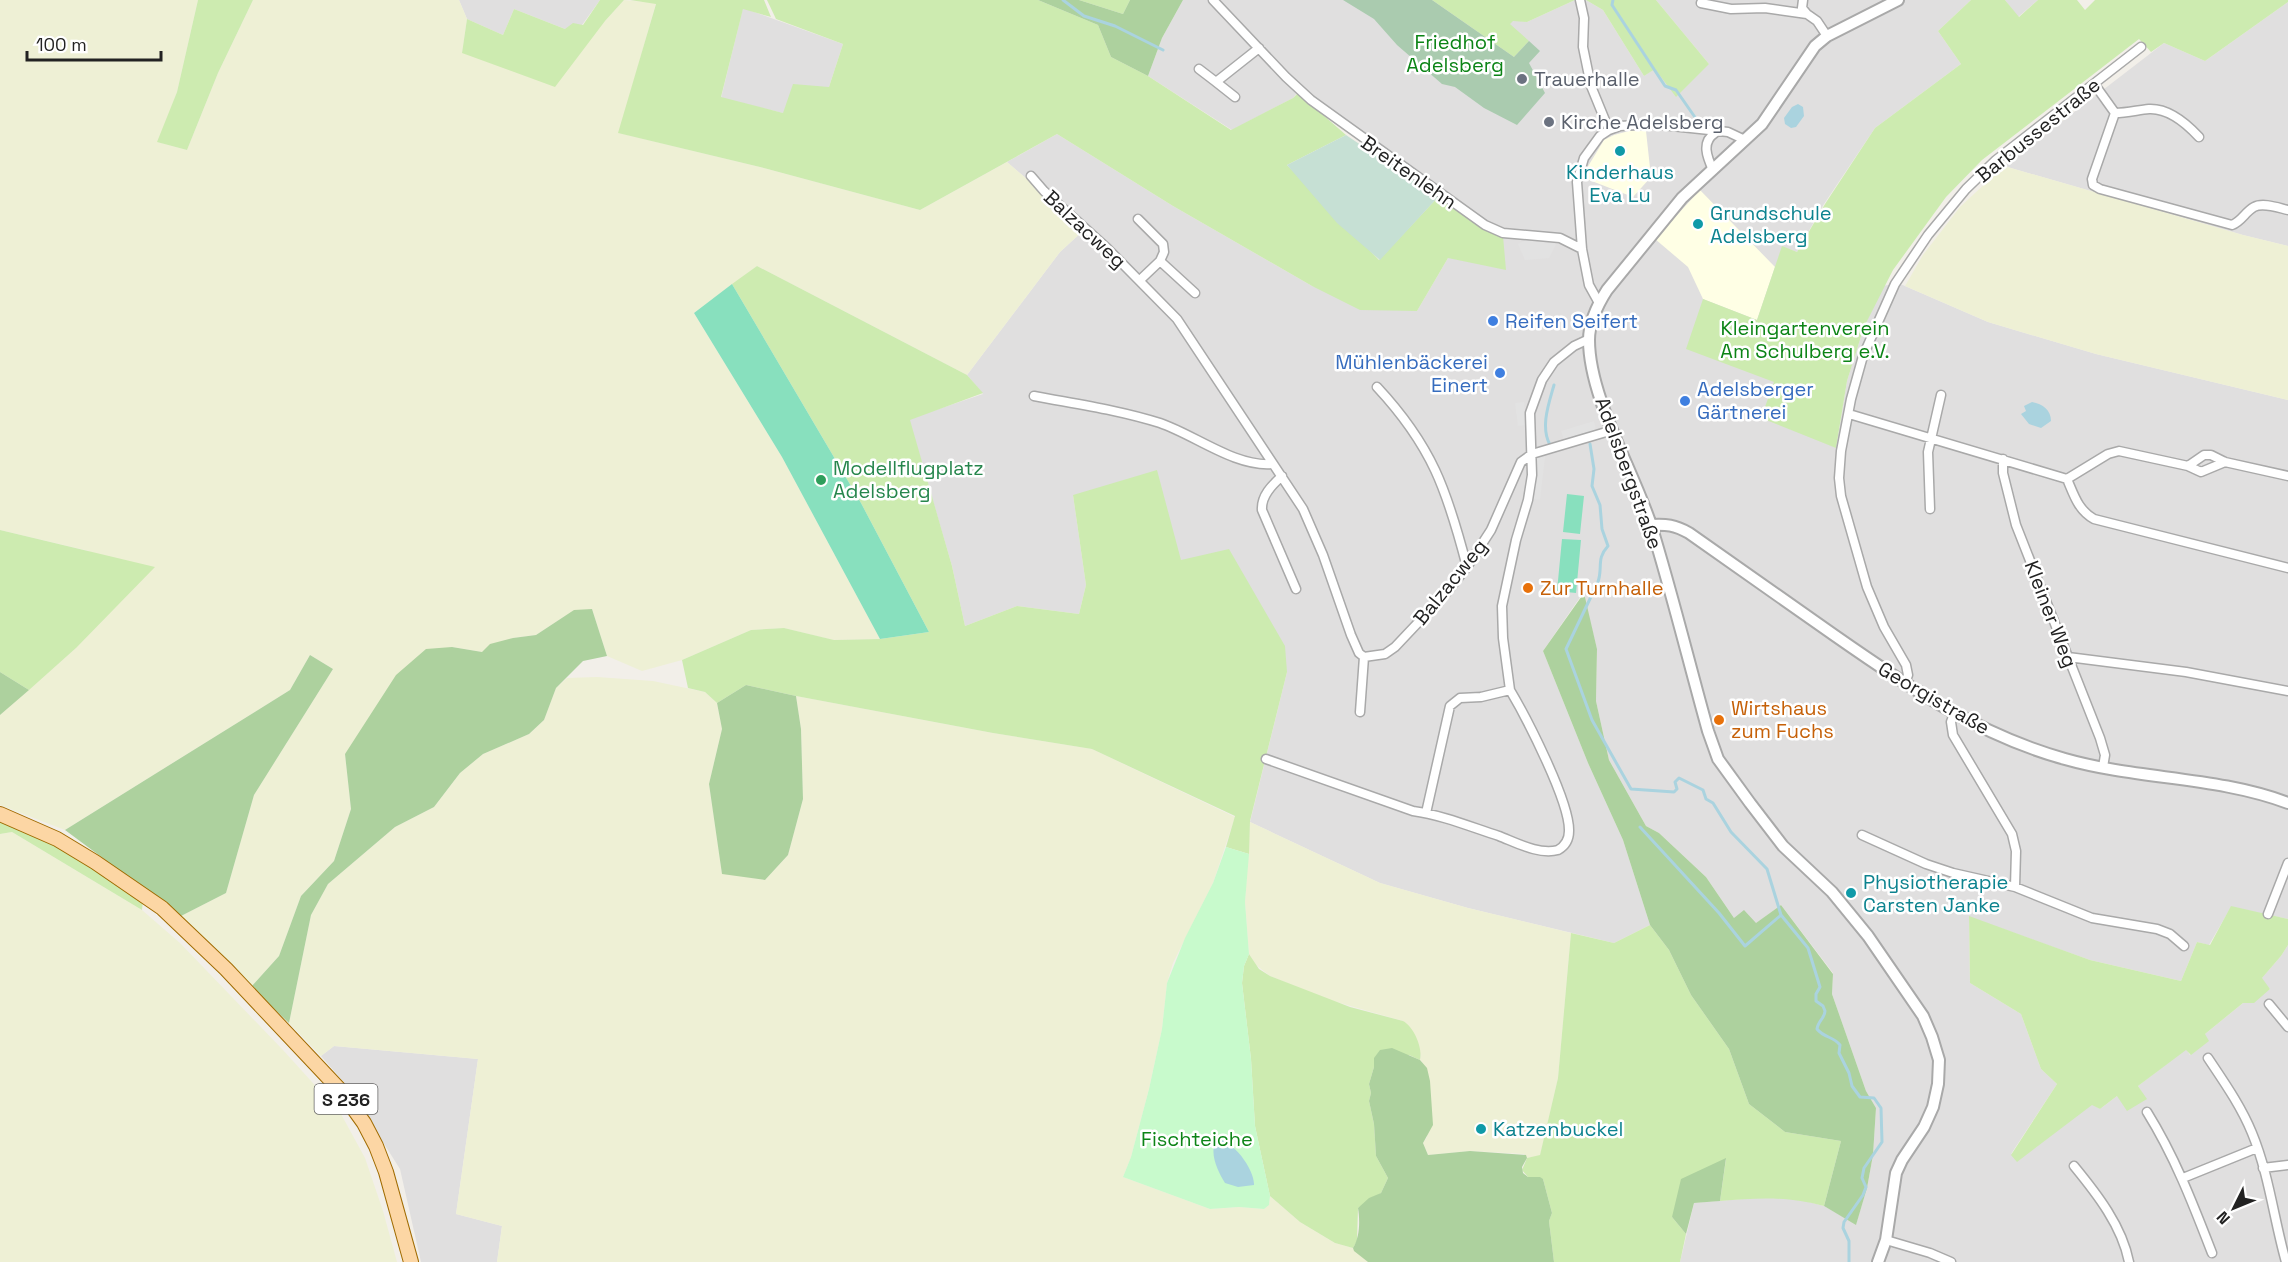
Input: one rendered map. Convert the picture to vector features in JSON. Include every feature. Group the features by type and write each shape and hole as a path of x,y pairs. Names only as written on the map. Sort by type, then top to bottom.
{"main road":[{"name":"S 236","path":"0,814 57,839 162,908 218,961 341,1091 364,1123 376,1146 386,1172 411,1262"}],"street":[{"name":"Breitenlehn","path":"1213,0 1297,88 1329,116 1485,225 1503,233 1560,238 1582,249"},
{"path":"1580,0 1584,18 1583,47 1591,86 1609,130"},
{"path":"1803,0 1802,8 1817,21 1827,36"},
{"name":"Adelsbergstraße","path":"1878,1262 1886,1240 1896,1173 1924,1127 1933,1107 1938,1084 1939,1060 1932,1037 1923,1016 1869,936 1832,892 1783,846 1718,759 1702,711 1651,525 1613,430 1591,364 1589,339 1599,303 1607,290 1682,198 1762,124 1815,46 1827,36 1898,0"},
{"path":"1701,3 1731,9 1765,8 1807,14"},
{"name":"Barbussestraße","path":"1904,684 1908,675 1906,665 1884,627 1867,587 1841,496 1839,478 1841,451 1863,356 1895,284 1928,235 1966,189 1996,160 2141,47"},
{"path":"1216,82 1259,48"},
{"path":"1199,69 1235,97"},
{"path":"2095,85 2115,113"},
{"path":"2115,113 2152,109 2170,114 2185,122 2199,137"},
{"path":"2115,113 2092,179 2093,185 2100,189 2232,225 2239,222 2255,206 2264,205 2288,210"},
{"path":"1599,303 1589,285 1582,249 1577,190 1578,175 1584,158 1600,136 1620,126 1653,124 1700,128 1715,133 1728,132 1744,141"},
{"path":"1713,170 1706,146 1710,137 1715,133"},
{"name":"Balzacweg","path":"1031,176 1044,191 1140,280 1177,319 1303,509 1313,529 1351,635 1359,653 1364,657 1384,654 1395,647 1446,593 1467,567 1491,530 1518,466 1532,454"},
{"path":"1138,219 1163,244 1164,252 1160,261 1196,293"},
{"name":"Balzacweg","path":"1140,280 1160,261"},
{"path":"1266,759 1413,812 1426,813 1544,851 1558,850 1565,843 1569,832 1568,823 1559,795 1520,707 1510,690 1503,638 1502,606 1516,540 1528,500 1532,454 1530,413 1542,380 1559,357 1589,339"},
{"path":"1377,387 1409,425 1436,470 1449,499 1467,567"},
{"path":"1930,509 1928,452 1941,394"},
{"path":"1034,396 1106,409 1160,423 1229,454 1264,465 1272,464"},
{"path":"1849,414 2067,479 2108,454 2119,451 2188,466 2201,472 2225,462"},
{"path":"1532,454 1613,430"},
{"path":"2188,466 2204,455 2211,455 2225,462 2288,476"},
{"name":"Kleiner Weg","path":"2003,459 2003,473 2016,525 2100,738 2105,755 2103,767"},
{"path":"1281,476 1267,492 1262,503 1262,510 1296,589"},
{"path":"2067,479 2078,506 2094,519 2288,568"},
{"name":"Georgistraße","path":"1651,525 1666,523 1678,526 1904,684 1987,731 2066,760 2215,783 2263,794 2288,803"},
{"path":"1360,712 1364,657"},
{"path":"2068,657 2186,672 2288,691"},
{"path":"1426,813 1450,706 1460,698 1480,697 1510,690"},
{"path":"1954,714 1950,722 1953,735 2012,834 2016,851 2015,887"},
{"path":"1862,835 1894,851 1953,873 2015,887 2092,918 2157,929 2170,934 2184,946"},
{"path":"2268,914 2288,863"},
{"path":"2269,1004 2288,1028"},
{"path":"2208,1058 2240,1109 2257,1148 2286,1262"},
{"path":"2146,1112 2165,1142 2183,1178 2212,1253"},
{"path":"2183,1178 2257,1148"},
{"path":"2263,1168 2288,1165"},
{"path":"2074,1166 2111,1216 2125,1245 2129,1262"},
{"path":"1886,1240 1952,1262"}],"shaded area":[{"path":"0,0 198,0 177,92 158,142 187,150 218,73 253,0 459,0 467,19 462,53 605,21 624,0 656,3 619,133 760,167 920,210 1007,162 1085,229 1060,252 967,375 757,266 694,313 782,457 880,639 833,640 784,628 751,630 682,660 642,671 607,656 592,609 565,616 536,635 513,638 482,652 452,647 345,754 351,809 334,861 301,896 279,956 251,987 181,916 226,893 254,795 333,669 310,655 290,690 65,830 0,805 0,715 76,648 89,551 0,530"},
{"path":"459,0 600,0 582,25 565,29 514,9 503,35 467,19"},
{"path":"1183,0 1432,0 1514,57 1509,24 1513,20 1527,22 1575,0 1586,0 1603,10 1644,76 1654,69 1709,64 1656,0 1971,0 1938,31 1961,64 1875,128 1824,204 1797,252 1782,247 1775,382 1836,447 1847,381 1864,327 1883,286 1898,283 1988,322 2096,354 2288,400 2288,919 2231,907 2209,945 2197,942 2181,981 2090,960 1969,917 1970,983 2021,1014 2041,1069 2057,1084 2011,1154 2092,1104 2100,1109 2117,1096 2146,1099 2138,1086 2186,1049 2190,1055 2205,1034 2243,1003 2270,989 2261,979 2288,945 2288,1262 1680,1262 1694,1203 1766,1197 1798,1199 1824,1206 1856,1224 1867,1188 1873,1155 1876,1108 1866,1091 1832,994 1833,973 1781,905 1755,924 1734,918 1706,877 1659,833 1646,826 1609,760 1596,701 1597,649 1583,593 1543,651 1588,763 1623,840 1650,925 1614,943 1468,908 1380,883 1250,822 1287,672 1181,561 1073,495 1086,585 1079,614 1017,606 965,626 952,566 909,419 983,394 967,375 1060,252 1085,229 1007,162 1057,134 1173,206 1312,286 1417,311 1448,258 1485,222 1302,87 1293,98 1232,130 1148,76 1162,38"},
{"path":"2005,0 2038,0 2018,17"},
{"path":"2288,2 2288,246 2004,166 2164,43 2205,61"},
{"path":"743,8 843,44 829,87 783,113 721,98"},
{"path":"1629,131 1646,131 1651,177 1633,197 1584,178 1587,168 1604,140"},
{"path":"1346,135 1438,197 1380,260 1337,223 1287,165"},
{"path":"2004,166 2288,246 2288,400 2096,354 1988,322 1905,286 1923,255 1960,207"},
{"path":"1700,190 1775,267 1757,320 1703,299 1688,267 1655,239"},
{"path":"1528,239 1556,244 1549,258 1525,260 1518,244"},
{"path":"1524,402 1526,425 1518,426 1515,403"},
{"path":"1594,421 1596,430 1564,439 1561,431"},
{"path":"1545,457 1540,500 1532,499 1537,458"},
{"path":"597,677 653,681 705,692 717,703 722,729 709,784 722,873 765,880 788,855 803,799 801,729 796,696 1092,749 1235,817 1213,883 1173,963 1167,983 1162,1029 1149,1089 1131,1157 1123,1177 1210,1209 1239,1207 1264,1209 1269,1205 1270,1196 1300,1222 1335,1243 1353,1248 1368,1262 497,1262 502,1226 456,1214 478,1059 334,1046 321,1056 289,1023 311,915 328,884 395,827 434,807 460,773 483,754 529,734 544,720 556,688 567,678"},
{"path":"1250,822 1380,883 1468,908 1571,933 1558,1078 1540,1156 1527,1158 1524,1154 1470,1151 1428,1155 1423,1143 1427,1137 1421,1055 1403,1021 1326,999 1270,976 1256,965 1249,954 1245,902"},
{"path":"12,832 142,910 180,943 341,1114 365,1158 397,1262 0,1262 0,834"},
{"path":"334,1046 478,1059 456,1214 502,1226 497,1262 421,1262 400,1169 348,1087 321,1056"}],"green space":[{"path":"198,0 253,0 218,73 187,150 157,142 177,92"},
{"path":"600,0 624,0 605,21 555,87 462,53 467,19 503,35 514,9 565,29 573,23 583,25"},
{"path":"630,0 764,0 771,17 743,9 721,97 783,113 793,84 829,87 843,44 776,19 767,0 1038,0 1098,25 1111,57 1148,76 1231,130 1293,98 1298,93 1346,135 1287,165 1379,260 1438,197 1483,227 1503,236 1506,270 1448,258 1417,311 1360,310 1312,286 1173,206 1057,134 920,210 760,167 618,133 656,4"},
{"path":"1038,0 1079,0 1123,14 1130,0 1183,0 1162,38 1148,76 1111,57 1098,25"},
{"path":"1079,0 1130,0 1123,14"},
{"name":"Friedhof Adelsberg","path":"1343,0 1432,0 1514,57 1529,41 1540,51 1529,63 1545,93 1517,125 1484,108 1455,87 1442,84 1397,45 1374,19"},
{"path":"1432,0 1575,0 1527,22 1513,21 1510,24 1529,41 1514,57"},
{"path":"1586,0 1656,0 1709,64 1676,97 1655,69 1644,76 1603,10"},
{"name":"Kleingartenverein Am Schulberg e.V.","path":"1971,0 2005,0 2019,17 2038,0 2077,0 2085,10 2095,0 2288,0 2288,2 2205,61 2164,43 2151,52 2139,39 1982,160 1946,197 1893,270 1864,327 1847,381 1836,448 1761,418 1774,382 1686,349 1703,299 1757,320 1782,246 1797,252 1825,204 1875,128 1961,64 1938,31"},
{"path":"757,266 967,375 983,393 910,420 952,566 965,626 1017,606 1079,614 1086,585 1073,495 1157,470 1181,560 1229,549 1285,646 1287,672 1250,821 1249,854 1226,847 1235,816 1092,749 993,733 746,685 717,703 705,692 688,688 682,660 751,630 784,628 834,640 880,639 929,632 861,503 732,284"},
{"name":"Modellflugplatz Adelsberg","path":"732,284 861,503 929,632 880,639 782,457 694,313"},
{"path":"1567,494 1584,496 1580,534 1563,532"},
{"path":"0,530 155,567 76,648 29,690 0,672"},
{"path":"1562,539 1581,540 1576,593 1557,591"},
{"path":"1584,593 1597,649 1596,701 1609,760 1646,826 1659,833 1706,877 1734,918 1744,910 1756,923 1781,905 1833,974 1832,994 1866,1091 1876,1108 1873,1155 1867,1188 1856,1225 1824,1206 1841,1141 1785,1132 1749,1104 1729,1049 1691,995 1669,950 1650,925 1623,840 1588,763 1543,651"},
{"path":"592,609 607,656 583,661 556,688 544,720 529,734 483,754 460,773 434,807 395,827 328,884 311,915 289,1023 251,987 279,956 301,896 334,861 351,809 345,754 396,675 426,649 452,647 482,652 490,644 536,635 574,610"},
{"path":"310,655 333,669 254,795 226,893 181,916 65,830 290,690"},
{"path":"0,672 29,690 0,715"},
{"path":"746,685 796,696 801,729 803,799 788,855 765,880 722,874 709,784 722,729 717,703"},
{"path":"0,819 70,850 143,900 142,910 12,832 0,834"},
{"name":"Fischteiche","path":"1226,847 1249,854 1245,902 1249,954 1244,966 1242,983 1251,1059 1255,1126 1270,1196 1269,1205 1264,1209 1239,1207 1210,1209 1123,1177 1131,1157 1149,1089 1162,1029 1167,983 1185,938 1213,883"},
{"path":"2231,906 2288,919 2288,945 2262,978 2270,989 2254,1003 2243,1003 2205,1034 2209,1041 2191,1055 2186,1050 2138,1086 2147,1099 2127,1111 2117,1096 2100,1109 2092,1105 2017,1162 2011,1155 2057,1084 2041,1069 2021,1014 1970,983 1969,916 2090,960 2181,981 2197,942 2210,945"},
{"path":"1650,925 1669,950 1691,995 1729,1049 1749,1104 1785,1132 1841,1141 1824,1206 1772,1199 1720,1201 1726,1159 1672,1217 1686,1234 1680,1262 1554,1262 1549,1221 1552,1213 1543,1179 1528,1177 1522,1170 1527,1158 1540,1155 1558,1078 1571,933 1614,943"},
{"path":"1249,954 1259,969 1270,976 1350,1007 1403,1021 1411,1028 1419,1044 1420,1060 1409,1055 1374,1058 1369,1084 1371,1093 1369,1101 1374,1124 1376,1156 1388,1178 1381,1193 1358,1208 1357,1241 1353,1248 1335,1243 1300,1222 1270,1196 1255,1126 1251,1059 1242,983 1244,966"},
{"path":"1392,1048 1420,1060 1427,1068 1433,1125 1423,1143 1428,1155 1470,1151 1526,1155 1527,1158 1522,1167 1523,1173 1528,1177 1543,1179 1552,1213 1549,1221 1554,1262 1368,1262 1354,1251 1359,1228 1358,1208 1369,1198 1381,1193 1388,1178 1376,1156 1369,1084 1374,1058 1380,1050"},
{"path":"1726,1158 1720,1201 1694,1203 1686,1234 1672,1217 1681,1179"}],"water":[{"path":"1798,104 1803,107 1804,116 1796,127 1791,128 1785,124 1784,118 1792,107"},
{"path":"2032,402 2043,406 2050,414 2051,421 2041,428 2029,424 2021,414 2026,411 2024,406"},
{"path":"1217,1139 1230,1144 1242,1157 1251,1172 1254,1185 1238,1187 1225,1183 1214,1156 1214,1144"}],"waterway":[{"path":"1063,0 1084,16 1115,26 1163,50"},
{"path":"1613,0 1612,5 1665,86 1676,90 1699,123"},
{"path":"1550,445 1546,423 1554,385"},
{"path":"1590,444 1594,469 1592,486 1600,505 1602,529 1608,546 1602,555 1598,582 1566,649 1592,720 1631,789 1674,792 1677,789 1675,782 1679,778 1703,790 1706,799 1713,803 1731,832 1767,869 1781,915 1808,948 1820,987 1816,994 1816,1001 1823,1006 1825,1011 1817,1029 1840,1045 1839,1053 1849,1073 1852,1086 1860,1097 1874,1098 1881,1108 1882,1142 1864,1168 1862,1178 1866,1187 1863,1195 1844,1222 1843,1228 1849,1241 1849,1262"},
{"path":"1640,827 1719,913 1745,946 1781,915"}],"place":[{"name":"Trauerhalle","path":"1522,79"},
{"name":"Kirche Adelsberg","path":"1549,122"},
{"name":"Kinderhaus Eva Lu","path":"1620,151"},
{"name":"Grundschule Adelsberg","path":"1698,224"},
{"name":"Reifen Seifert","path":"1493,321"},
{"name":"Mühlenbäckerei Einert","path":"1500,373"},
{"name":"Adelsberger Gärtnerei","path":"1685,401"},
{"name":"Modellflugplatz Adelsberg","path":"821,480"},
{"name":"Zur Turnhalle","path":"1528,588"},
{"name":"Wirtshaus zum Fuchs","path":"1719,720"},
{"name":"Physiotherapie Carsten Janke","path":"1851,893"},
{"name":"Katzenbuckel","path":"1481,1129"}]}
